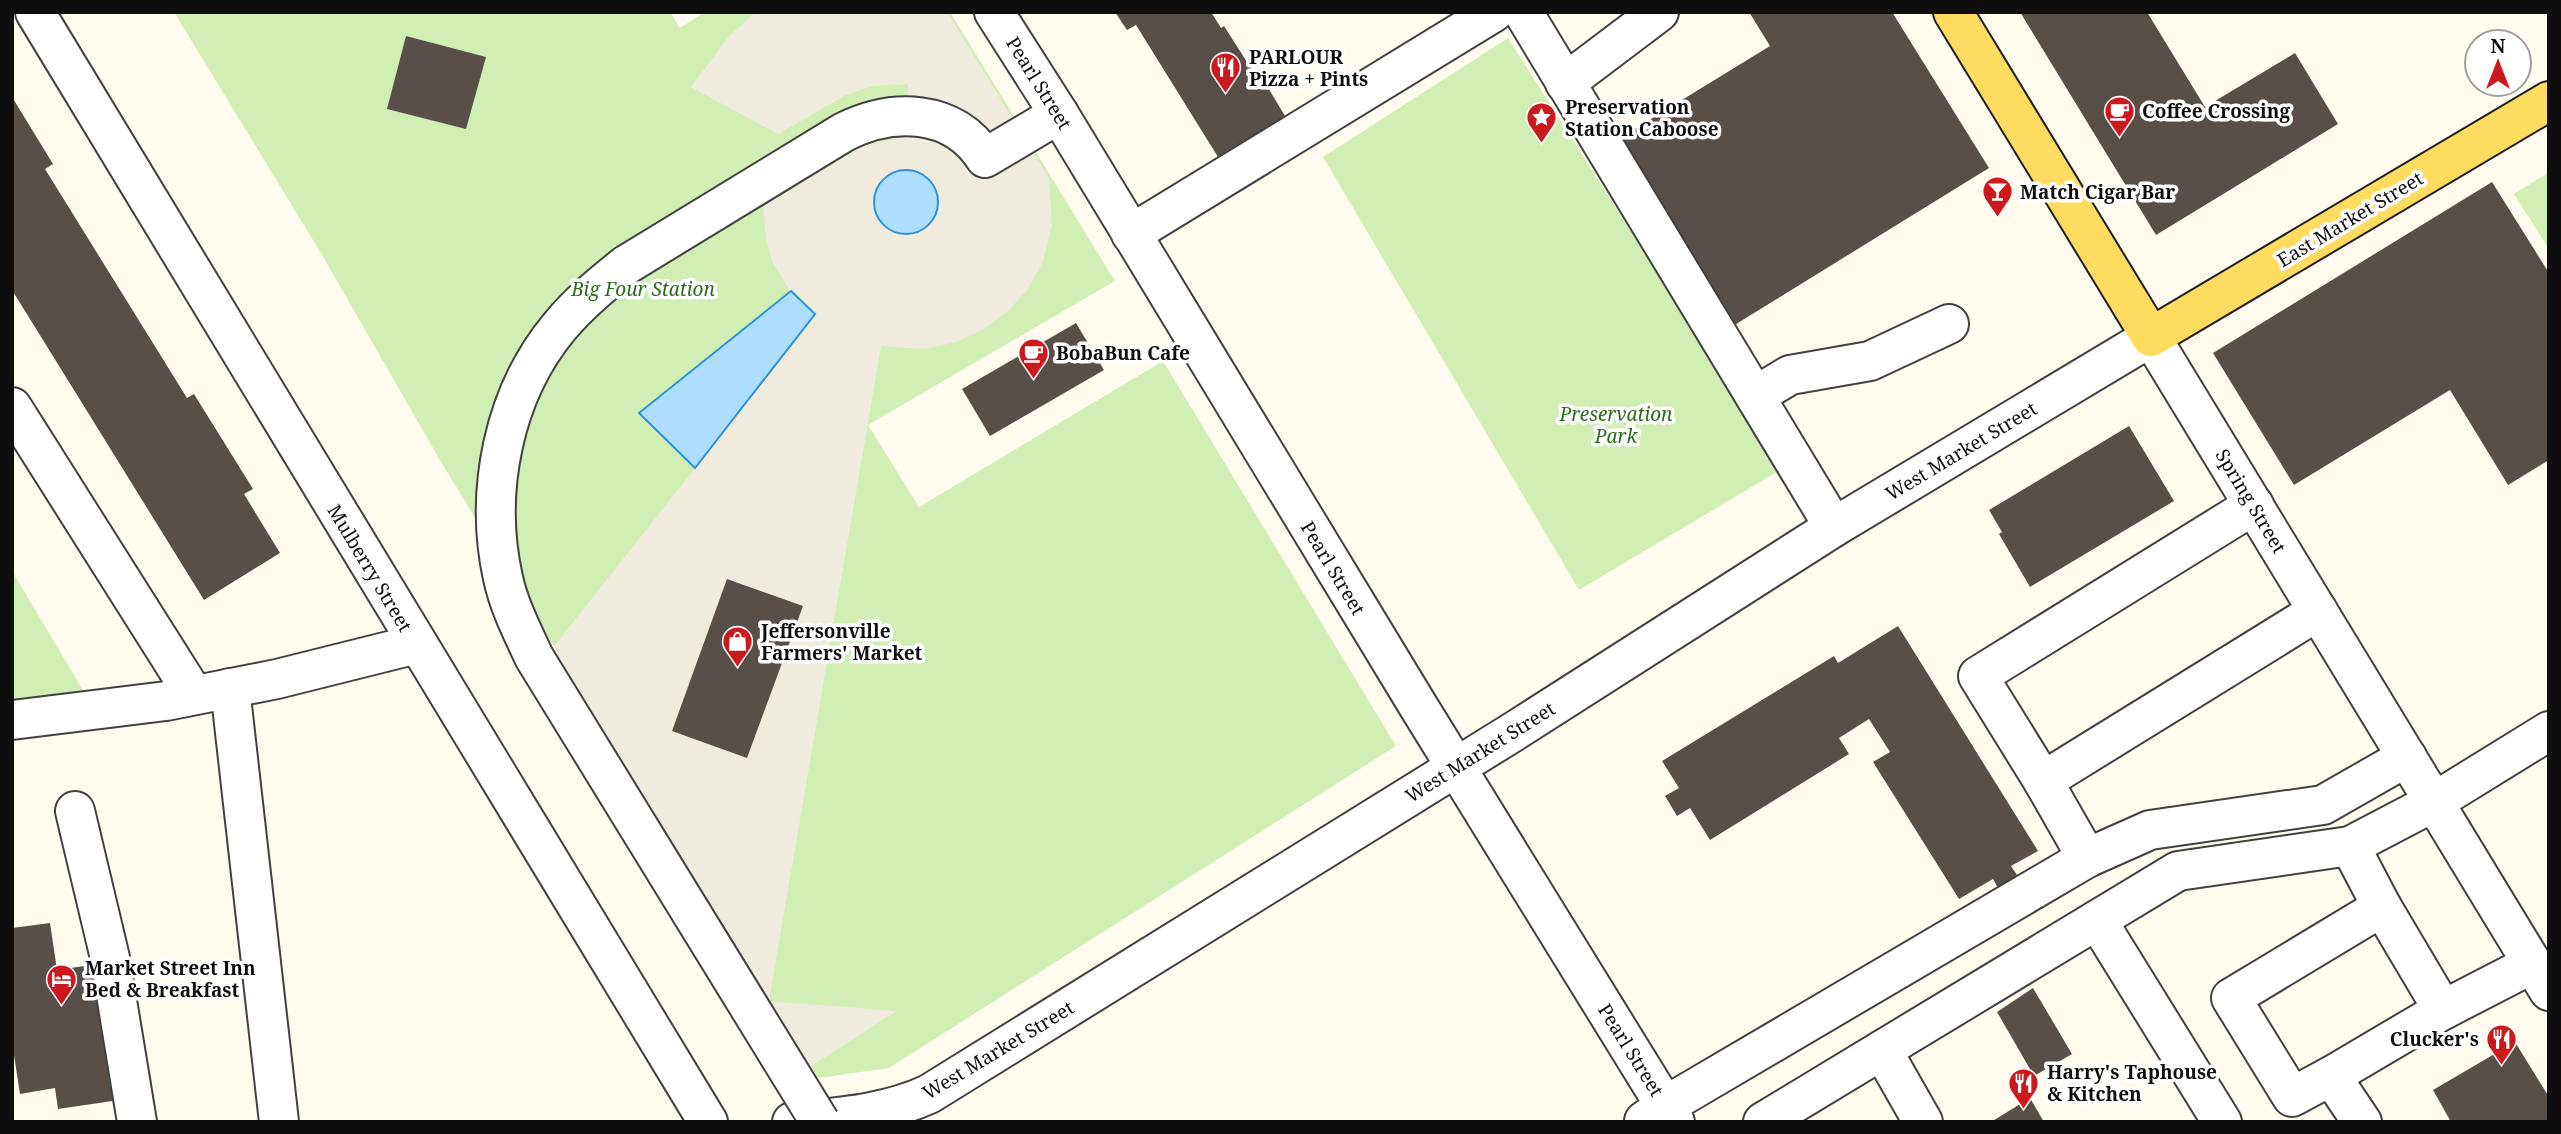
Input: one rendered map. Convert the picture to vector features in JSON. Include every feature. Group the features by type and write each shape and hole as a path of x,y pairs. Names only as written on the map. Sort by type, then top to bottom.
{"main road":[{"name":"Spring Street","path":"1953,12 2151,337"},
{"name":"East Market Street","path":"2151,337 2549,101"}],"street":[{"name":"Mulberry Street","path":"35,12 708,1122"},
{"name":"Pearl Street","path":"994,12 1059,114 1455,767 1661,1116"},
{"path":"1131,234 1493,12"},
{"path":"1523,12 1834,527"},
{"path":"1565,83 1659,12"},
{"path":"820,1122 534,657 516,620 503,579 496,537 496,495 501,453 513,408 533,366 558,327 590,293 626,265 844,132 868,121 907,115 935,119 968,137 985,158 1059,114"},
{"path":"1755,396 1790,374 1870,361 1949,324"},
{"name":"Spring Street","path":"2151,337 2540,977"},
{"name":"West Market Street","path":"792,1122 871,1112 908,1104 929,1094 1455,767 1834,527 2151,337"},
{"path":"12,407 212,692 279,1122"},
{"path":"2087,858 1978,676 2254,505"},
{"path":"2043,781 2318,611"},
{"path":"12,720 212,692 417,644"},
{"path":"1763,1122 2178,872 2350,846 2434,802 2549,732"},
{"path":"1661,1116 2087,858 2150,830 2323,805 2407,757"},
{"path":"75,811 110,958 137,1122"},
{"path":"2350,846 2382,907 2443,1010"},
{"path":"2382,907 2231,998 2291,1097 2443,1010 2540,977"},
{"path":"2097,920 2222,1122"},
{"path":"1882,1050 1923,1122"},
{"path":"2331,1076 2362,1122"}],"green space":[{"name":"Big Four Station","path":"174,12 670,12 680,28 705,12 950,12 1115,281 868,425 919,507 1163,361 1396,746 889,1068 818,1078 441,462 322,255"},
{"name":"Preservation Park","path":"1508,38 1782,469 1579,590 1323,157"},
{"path":"2549,172 2549,249 2514,194"},
{"path":"12,571 83,690 12,703"}],"shaded area":[{"path":"756,12 947,12 1049,178 1052,224 1043,261 1028,289 1008,311 984,329 956,342 926,349 881,346 769,1001 897,1011 811,1066 582,722 544,659 817,314 793,290 790,291 773,263 766,240 763,206 864,145 907,136 908,84 872,86 844,96 778,134 691,87 730,35"}],"water":[{"path":"906,170 924,176 932,184 938,202 932,220 924,228 906,234 888,228 880,220 874,202 880,184 888,176"},
{"path":"791,291 815,314 695,468 639,413"}],"building":[{"name":"PARLOUR Pizza + Pints","path":"1115,12 1211,12 1221,28 1224,26 1254,73 1258,71 1285,116 1218,157 1136,25 1127,30"},
{"path":"1749,12 1892,12 1989,168 1728,329 1615,141 1770,46"},
{"path":"2020,12 2147,12 2205,107 2295,53 2338,124 2156,235"},
{"path":"406,36 486,57 466,129 387,109"},
{"path":"12,97 53,164 45,169 187,398 194,394 253,489 244,494 280,553 204,600 12,290"},
{"path":"2492,182 2549,273 2549,460 2508,485 2450,390 2294,485 2213,353"},
{"name":"BobaBun Cafe","path":"1076,323 1104,370 990,436 962,389"},
{"path":"2129,426 2174,501 2030,587 1999,534 2002,532 1989,510"},
{"path":"727,579 803,606 747,758 672,731"},
{"path":"1898,626 2038,851 2011,866 2019,878 1999,890 1993,879 1959,899 1873,762 1890,752 1869,719 1839,738 1849,754 1710,840 1690,808 1677,816 1665,796 1679,788 1662,761 1834,656 1838,663"},
{"name":"Market Street Inn Bed & Breakfast","path":"50,923 57,970 105,963 126,1099 58,1109 55,1088 20,1094 12,1042 12,928"},
{"path":"2033,988 2072,1054 2034,1076 1997,1012"},
{"name":"Clucker's","path":"2515,1042 2549,1097 2549,1122 2451,1122 2433,1090"},
{"name":"Harry's Taphouse & Kitchen","path":"2030,1098 2044,1122 1991,1122"}],"place":[{"name":"PARLOUR Pizza + Pints","path":"1226,95"},
{"name":"Coffee Crossing","path":"2119,138"},
{"name":"Preservation Station Caboose","path":"1542,145"},
{"name":"Match Cigar Bar","path":"1997,219"},
{"name":"BobaBun Cafe","path":"1033,380"},
{"name":"Jeffersonville Farmers' Market","path":"738,669"},
{"name":"Market Street Inn Bed & Breakfast","path":"62,1006"},
{"name":"Clucker's","path":"2502,1066"},
{"name":"Harry's Taphouse & Kitchen","path":"2024,1110"}]}
